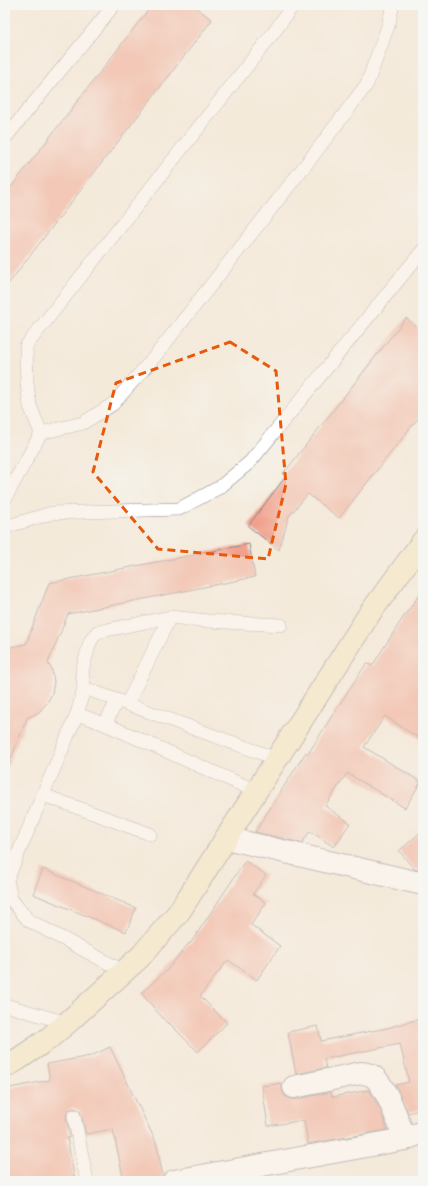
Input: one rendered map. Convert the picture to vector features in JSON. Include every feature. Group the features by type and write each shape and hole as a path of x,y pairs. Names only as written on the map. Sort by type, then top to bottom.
{"street":[{"path":"11,1064 48,1039 140,957 179,912 370,613 423,541"},
{"path":"226,838 422,888"},
{"path":"174,1181 414,1135 379,1082 371,1075 361,1073 294,1087"}],"lane":[{"path":"5,138 114,5"},
{"path":"41,433 30,406 27,383 26,346 274,32 292,5"},
{"path":"5,499 41,433 83,423 113,404 156,355 318,149 367,84 390,23 391,5"},
{"path":"5,527 52,514 179,509 220,487 250,462 423,250"},
{"path":"123,971 28,920 11,899 7,880 77,714 84,688 82,671 90,642 97,632 170,617 208,621 281,625"},
{"path":"105,724 122,703 170,617"},
{"path":"84,688 277,759"},
{"path":"77,714 105,724 256,791"},
{"path":"43,795 150,834"},
{"path":"5,1005 67,1023"},
{"path":"74,1116 87,1181"}],"highlighted area":[{"path":"230,342 276,371 286,484 268,559 158,549 93,472 116,383"}],"building":[{"path":"152,5 193,5 212,20 5,288 5,195"},
{"path":"406,318 423,332 423,412 339,518 308,494 289,516 279,550 248,526 286,476 283,474"},
{"path":"249,544 255,577 68,614 48,663 52,670 54,682 52,693 47,703 39,712 27,718 6,771 5,770 5,648 26,644 49,583"},
{"path":"423,590 423,741 385,716 364,747 421,782 405,808 347,773 325,806 350,823 334,847 310,831 302,843 255,832 306,752 308,754 367,663 372,666 404,616"},
{"path":"423,830 423,871 414,869 399,851"},
{"path":"245,861 266,875 253,894 266,903 251,925 280,946 257,980 228,960 212,980 200,996 227,1023 198,1052 169,1023 168,1024 141,993 167,970 189,943 190,944"},
{"path":"43,869 136,908 126,932 33,894"},
{"path":"423,1018 423,1109 408,1113 395,1085 409,1082 400,1044 324,1059 326,1068 296,1074 288,1032 318,1026 321,1041 387,1028"},
{"path":"110,1047 156,1142 163,1176 162,1181 124,1181 113,1129 86,1134 80,1111 73,1108 68,1110 66,1117 70,1137 67,1138 75,1181 5,1181 5,1089 50,1080 47,1064 91,1056"},
{"path":"282,1083 282,1090 285,1096 290,1099 331,1092 332,1097 369,1090 380,1109 387,1130 308,1144 304,1120 268,1126 262,1086"}]}
